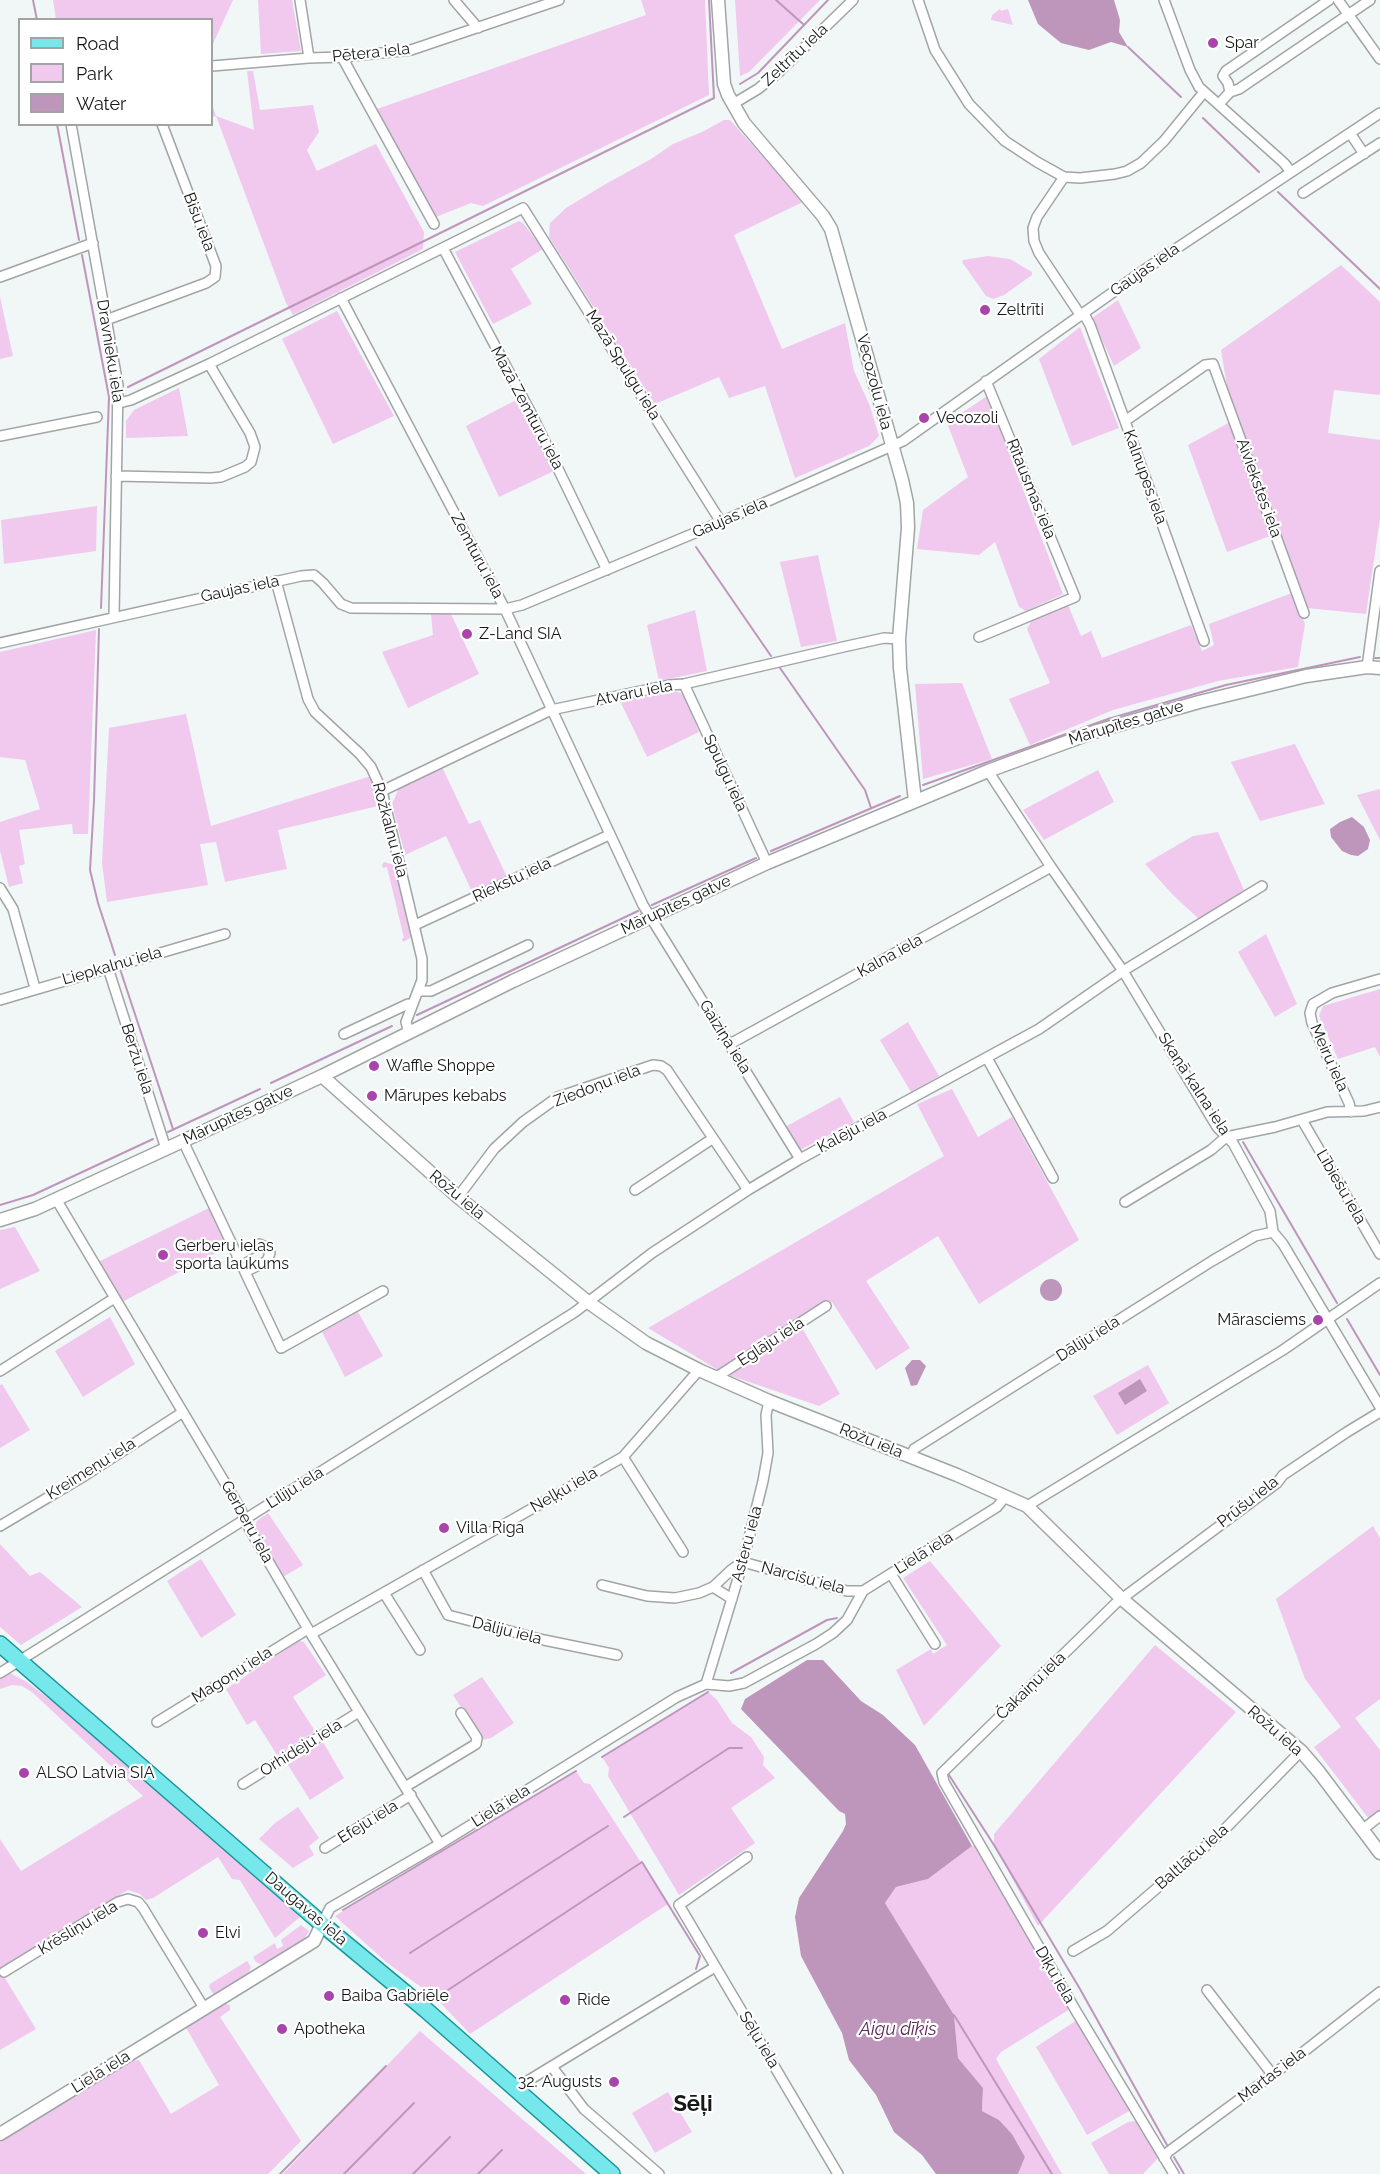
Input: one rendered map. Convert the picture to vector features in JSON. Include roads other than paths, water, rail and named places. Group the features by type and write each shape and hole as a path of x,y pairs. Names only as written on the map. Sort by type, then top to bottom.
{"main road":[{"name":"Daugavas iela","path":"0,1644 322,1924 426,2010 612,2174"}],"street":[{"path":"300,0 309,58"},
{"path":"454,0 478,28"},
{"name":"Pētera iela","path":"213,66 411,50 559,0"},
{"name":"Vecozolu iela","path":"718,0 724,84 733,104 753,134 823,216 831,229 893,446 907,503 908,558 899,639 900,668 915,801"},
{"name":"Zeltrītu iela","path":"733,104 758,89 779,72 853,0"},
{"path":"918,0 935,50 969,104 1005,141 1064,177 1080,178 1115,174 1127,171 1141,163 1164,141 1204,92"},
{"path":"1164,0 1190,70 1199,87 1284,163 1291,172"},
{"path":"1230,92 1223,76 1226,71 1329,0"},
{"path":"1338,0 1380,59"},
{"path":"1220,104 1230,92 1239,89 1370,0"},
{"path":"342,57 434,224"},
{"name":"Gaujas iela","path":"0,643 114,616 314,575 341,604 351,608 505,609 522,605 721,522 893,446 1150,266 1380,113"},
{"name":"Dravnieku iela","path":"71,126 118,385 114,616"},
{"name":"Bišu iela","path":"106,320 206,283 215,277 216,266 163,126"},
{"path":"1350,133 1364,154"},
{"path":"1303,193 1380,143"},
{"name":"Kalnupes iela","path":"1064,177 1037,217 1033,228 1034,241 1039,253 1090,325 1204,641"},
{"name":"Mazā Spulgu iela","path":"442,248 523,208 721,522"},
{"path":"0,277 93,243"},
{"path":"119,403 131,400 209,364 442,248"},
{"name":"Mazā Zemturu iela","path":"442,248 541,433 607,570"},
{"name":"Zemturu iela","path":"340,298 505,609 609,835 650,916"},
{"path":"116,476 221,477 251,462 255,447 250,433 209,364"},
{"name":"Aiviekstes iela","path":"1125,420 1205,364 1213,364 1304,612"},
{"name":"Rītausmas iela","path":"980,637 1075,597 986,381"},
{"path":"0,436 97,417"},
{"path":"1374,668 1380,571"},
{"name":"Rožkalnu iela","path":"276,581 308,699 315,712 371,767 382,790 415,925 423,969 408,1027"},
{"name":"Atvaru iela","path":"382,790 551,710 669,685 684,684 843,646 884,638 899,639"},
{"name":"Mārupītes gatve","path":"0,1220 34,1209 166,1149 322,1076 408,1027 650,916 767,863 988,771 1097,731 1198,702 1306,676 1374,668"},
{"name":"Spulgu iela","path":"684,684 767,863"},
{"name":"Skaņā kalna iela","path":"988,771 1123,971 1217,1126 1233,1143 1270,1211 1273,1232 1283,1244 1380,1407"},
{"name":"Riekstu iela","path":"415,925 609,835"},
{"name":"Kalna iela","path":"730,1044 1051,867"},
{"name":"Kalēju iela","path":"588,1302 652,1253 748,1190 800,1159 1038,1029 1123,971 1262,886"},
{"path":"0,888 13,909 35,988"},
{"name":"Gaiziņa iela","path":"650,916 800,1159"},
{"name":"Liepkalnu iela","path":"0,1000 225,934"},
{"path":"418,992 431,991 528,945"},
{"name":"Beržu iela","path":"108,968 166,1149"},
{"name":"Meiru iela","path":"1351,1112 1312,1023 1310,1013 1313,1004 1332,993 1380,979"},
{"path":"344,1034 408,1004 412,1005"},
{"path":"388,1013 408,1027"},
{"path":"987,1058 1053,1178"},
{"name":"Ziedoņu iela","path":"458,1197 501,1142 523,1122 558,1097 653,1065 667,1070 748,1190"},
{"name":"Rožu iela","path":"322,1076 458,1197 588,1302 646,1343 715,1378 1027,1506 1122,1599 1300,1751 1319,1772 1380,1853"},
{"path":"1125,1202 1211,1150 1226,1137 1327,1112 1364,1112 1380,1107"},
{"name":"Lībiešu iela","path":"1302,1120 1380,1254"},
{"path":"635,1190 712,1139"},
{"path":"183,1141 281,1348 384,1291"},
{"name":"Gerberu iela","path":"56,1199 310,1631 440,1844"},
{"name":"Dāliju iela","path":"911,1457 915,1449 1212,1261 1255,1236 1273,1232"},
{"path":"237,1256 259,1244 266,1247 270,1253 267,1262 245,1272"},
{"path":"1027,1506 1283,1350 1380,1283"},
{"path":"0,1371 113,1299"},
{"name":"Liliju iela","path":"0,1673 588,1302"},
{"name":"Eglāju iela","path":"715,1378 826,1306"},
{"name":"Neļķu iela","path":"310,1631 384,1593 623,1457 699,1371"},
{"name":"Asteru iela","path":"706,1684 743,1562 768,1453 766,1415 769,1401"},
{"name":"Kreimeņu iela","path":"0,1526 84,1476 183,1412"},
{"name":"Prūšu iela","path":"1122,1599 1275,1484 1283,1475 1380,1412"},
{"path":"623,1457 683,1552"},
{"name":"Lielā iela","path":"0,2134 314,1941 330,1908 440,1844 677,1697 706,1684 729,1686 744,1683 816,1644 847,1620 863,1591 998,1507 1006,1496"},
{"path":"602,1585 647,1596 675,1598 699,1593 713,1587 743,1562"},
{"name":"Narcišu iela","path":"743,1562 847,1592 863,1591"},
{"name":"Dāliju iela","path":"423,1570 448,1615 544,1640 617,1655"},
{"path":"891,1574 935,1644"},
{"path":"713,1587 732,1599"},
{"path":"384,1593 420,1650"},
{"name":"Čakaiņu iela","path":"942,1773 1122,1599"},
{"name":"Magoņu iela","path":"157,1722 310,1631"},
{"name":"Orhideju iela","path":"243,1784 359,1712"},
{"name":"Efeju iela","path":"325,1848 476,1744 477,1738 461,1713"},
{"name":"Baltlāču iela","path":"1073,1952 1107,1931 1221,1833 1300,1751"},
{"name":"Dīķu iela","path":"942,1773 944,1782 1076,2011 1174,2174"},
{"path":"1362,1830 1380,1816"},
{"name":"Sēļu iela","path":"747,1857 679,1905 838,2174"},
{"name":"Krēsliņu iela","path":"4,1972 118,1902 128,1899 138,1902 143,1908 204,2007"},
{"path":"516,2088 715,1967"},
{"path":"1207,1990 1272,2074"},
{"name":"Martas iela","path":"1164,2158 1168,2152 1380,1992"},
{"path":"552,2067 584,2109 659,2174"}],"water":[{"path":"1028,0 1114,0 1120,20 1119,32 1128,47 1111,42 1089,50 1061,43 1038,24"},
{"path":"1352,817 1364,827 1370,840 1368,849 1358,856 1342,851 1331,837 1330,829"},
{"path":"1051,1279 1059,1282 1062,1290 1059,1298 1051,1301 1043,1298 1040,1290 1043,1282"},
{"path":"912,1360 920,1360 926,1366 917,1385 911,1386 905,1368"},
{"path":"1140,1379 1147,1391 1125,1405 1118,1393"},
{"name":"Aigu dīķis","path":"807,1660 823,1660 861,1701 883,1715 915,1745 972,1846 928,1879 896,1887 885,1903 954,2015 958,2058 983,2088 982,2111 999,2120 1012,2134 1025,2157 1018,2174 936,2174 922,2155 894,2132 876,2095 849,2060 842,2033 801,1956 795,1917 799,1898 843,1831 846,1824 845,1814 839,1811 741,1709 745,1699"}],"waterway":[{"path":"33,0 37,18"},
{"path":"128,387 714,98 709,0"},
{"path":"776,0 803,24"},
{"path":"740,84 758,73 828,0"},
{"path":"1128,47 1181,97"},
{"path":"1203,118 1259,172"},
{"path":"57,126 79,240"},
{"path":"1278,192 1380,289"},
{"path":"82,255 109,397 101,608"},
{"path":"696,547 771,656"},
{"path":"99,629 90,870 115,955"},
{"path":"923,785 1108,719 1226,685 1360,657"},
{"path":"1375,658 1380,658"},
{"path":"780,668 865,790 871,808"},
{"path":"771,851 900,796"},
{"path":"652,905 756,858"},
{"path":"417,1015 638,911"},
{"path":"121,972 173,1129"},
{"path":"271,1083 392,1026"},
{"path":"168,1132 260,1089"},
{"path":"0,1205 33,1195 153,1139"},
{"path":"1243,1142 1337,1303"},
{"path":"1347,1319 1380,1375"},
{"path":"731,1673 827,1620 837,1618"},
{"path":"602,1757 708,1692"},
{"path":"624,1817 729,1748 742,1748"},
{"path":"343,1910 576,1771"},
{"path":"949,1775 994,1845 1080,1989 1167,2145"},
{"path":"410,1953 608,1826"},
{"path":"448,1990 642,1862 700,1956 696,1969"},
{"path":"954,2015 1052,2174"},
{"path":"280,2174 386,2066"},
{"path":"344,2174 414,2103"},
{"path":"413,2174 450,2137"},
{"path":"478,2174 502,2150"},
{"path":"1174,2157 1184,2174"}],"place":[{"name":"Spar","path":"1213,43"},
{"name":"Zeltrīti","path":"985,310"},
{"name":"Vecozoli","path":"924,418"},
{"name":"Z-Land SIA","path":"467,634"},
{"name":"Waffle Shoppe","path":"374,1066"},
{"name":"Mārupes kebabs","path":"372,1096"},
{"name":"Gerberu ielas sporta laukums","path":"163,1255"},
{"name":"Mārasciems","path":"1318,1320"},
{"name":"Villa Riga","path":"444,1528"},
{"name":"ALSO Latvia SIA","path":"24,1773"},
{"name":"Elvi","path":"203,1933"},
{"name":"Baiba Gabriēle","path":"329,1996"},
{"name":"Ride","path":"565,2000"},
{"name":"Apotheka","path":"282,2029"},
{"name":"32. Augusts","path":"614,2082"}],"district":[{"name":"Sēļi","path":"693,2104"}]}
